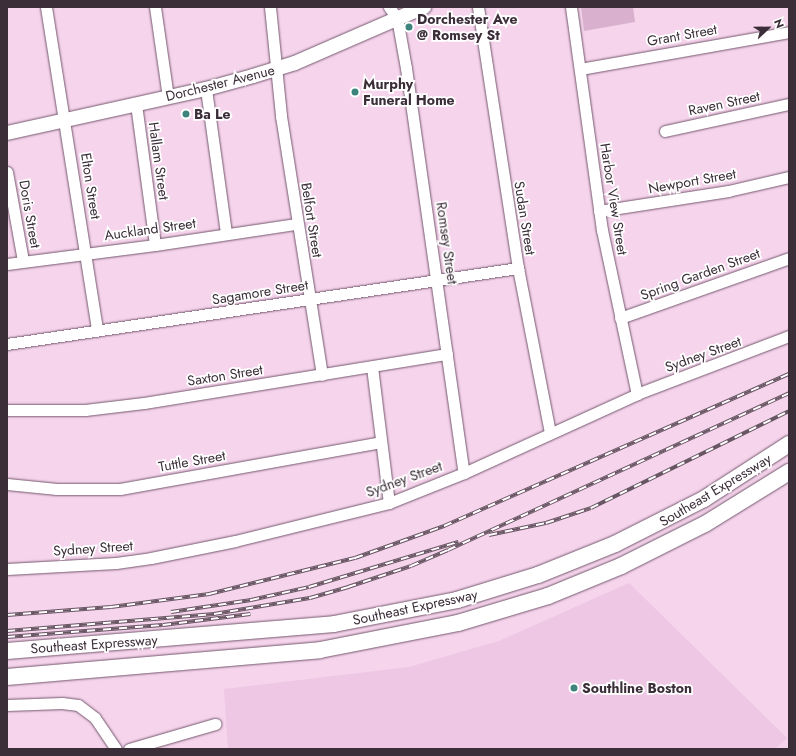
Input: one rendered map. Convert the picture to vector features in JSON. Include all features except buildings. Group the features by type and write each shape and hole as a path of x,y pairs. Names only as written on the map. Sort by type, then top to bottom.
{"highway":[{"name":"Southeast Expressway","path":"7,651 334,624 396,614 464,598 552,570 634,535 716,492 789,444"},
{"name":"Southeast Expressway","path":"7,677 320,650 452,625 548,596 621,566 712,520 789,472"}],"main road":[{"name":"Dorchester Avenue","path":"7,133 206,89 276,69 393,13 424,7"}],"street":[{"name":"Elton Street","path":"46,7 65,119 97,330"},
{"path":"155,7 168,97"},
{"name":"Belfort Street","path":"270,7 276,69 296,224 322,375"},
{"name":"Sudan Street","path":"478,7 518,268 550,432"},
{"name":"Harbor View Street","path":"571,7 599,211 637,394"},
{"name":"Romsey Street","path":"393,13 436,280 464,473"},
{"name":"Grant Street","path":"580,69 789,32"},
{"path":"206,89 226,234"},
{"name":"Hallam Street","path":"136,104 155,245"},
{"name":"Raven Street","path":"665,131 789,104"},
{"name":"Doris Street","path":"7,172 23,261"},
{"name":"Newport Street","path":"599,211 728,191 789,177"},
{"name":"Auckland Street","path":"7,264 86,252 155,245 296,224"},
{"name":"Spring Garden Street","path":"620,318 789,258"},
{"name":"Sagamore Street","path":"7,344 518,268"},
{"name":"Sydney Street","path":"7,569 116,563 151,558 235,541 389,503 464,473 550,432 637,394 748,354 789,336"},
{"name":"Saxton Street","path":"7,410 85,410 322,375 447,354"},
{"path":"372,367 389,503"},
{"name":"Tuttle Street","path":"7,484 57,489 120,489 381,442"},
{"path":"7,705 62,703 78,705 95,718 116,749"},
{"path":"129,749 215,724"}],"shaded area":[{"path":"581,7 633,7 635,22 584,31"},
{"name":"Southline Boston","path":"629,583 787,738 775,749 228,749 224,689 409,667 499,641"}],"railway":[{"path":"7,615 111,607 209,594 355,558 444,526 789,374"},
{"path":"7,631 214,614 310,598 348,587 411,566 448,550 789,393"},
{"path":"489,535 546,523 591,508 789,411"},
{"path":"171,612 251,600 309,587 458,542"},
{"path":"7,637 163,625 250,614"}],"place":[{"name":"Dorchester Ave @ Romsey St","path":"409,27"},
{"name":"Murphy Funeral Home","path":"355,92"},
{"name":"Ba Le","path":"186,114"},
{"name":"Southline Boston","path":"574,688"}]}
